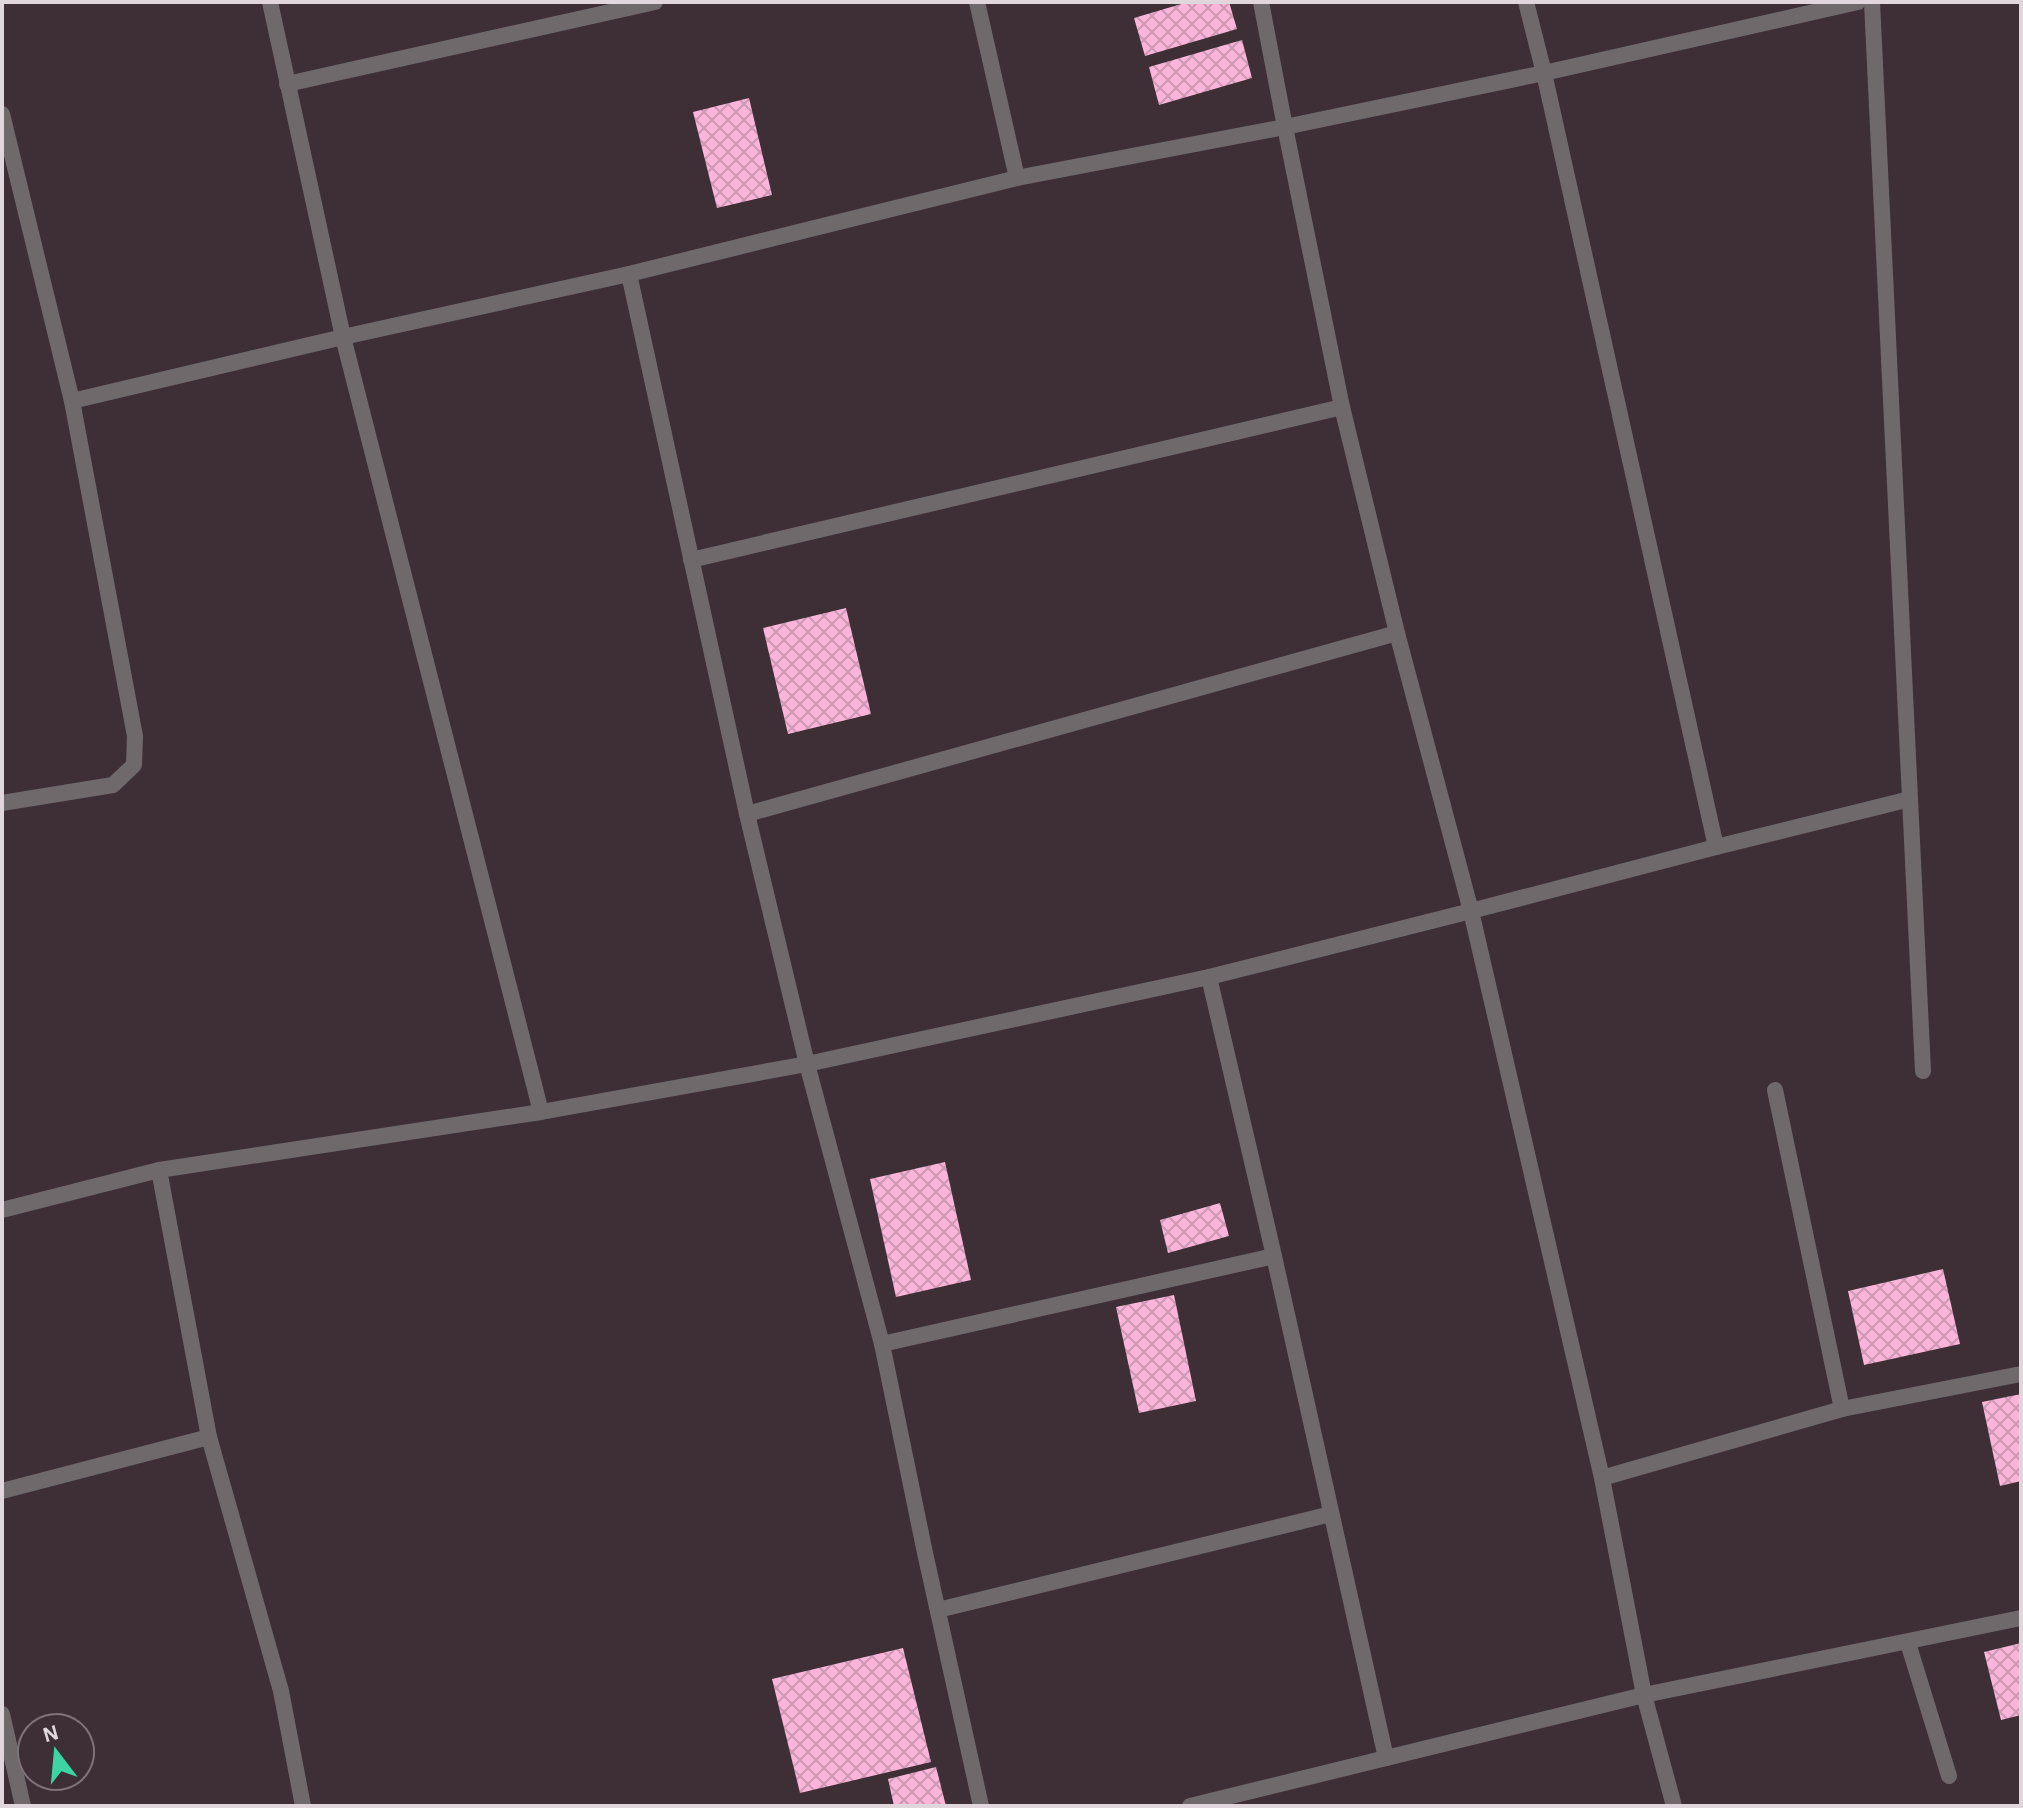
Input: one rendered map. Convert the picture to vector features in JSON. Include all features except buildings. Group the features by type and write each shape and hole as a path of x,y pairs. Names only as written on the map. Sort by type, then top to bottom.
{"street":[{"path":"270,2 343,337 541,1112"},
{"path":"287,84 655,2"},
{"path":"977,2 1017,178"},
{"path":"1261,2 1342,407 1397,633 1471,911 1602,1478 1644,1695 1674,1806"},
{"path":"1526,2 1716,847"},
{"path":"72,401 629,274 1017,178 1544,73 1858,2"},
{"path":"1872,2 1923,1071"},
{"path":"2,114 72,401 135,736 134,765 113,785 2,803"},
{"path":"629,274 747,814 807,1064 882,1344 981,1806"},
{"path":"691,560 1342,407"},
{"path":"747,814 1397,633"},
{"path":"2,1210 159,1170 541,1112 807,1064 1209,977 1910,799"},
{"path":"1209,977 1386,1758"},
{"path":"1775,1090 1842,1409"},
{"path":"159,1170 209,1437 281,1691 303,1806"},
{"path":"882,1344 1274,1256"},
{"path":"1602,1478 1842,1409 2021,1374"},
{"path":"2,1491 209,1437"},
{"path":"938,1610 1331,1514"},
{"path":"1190,1806 1644,1695 2021,1618"},
{"path":"1908,1643 1949,1776"},
{"path":"2,1714 23,1806"}]}
